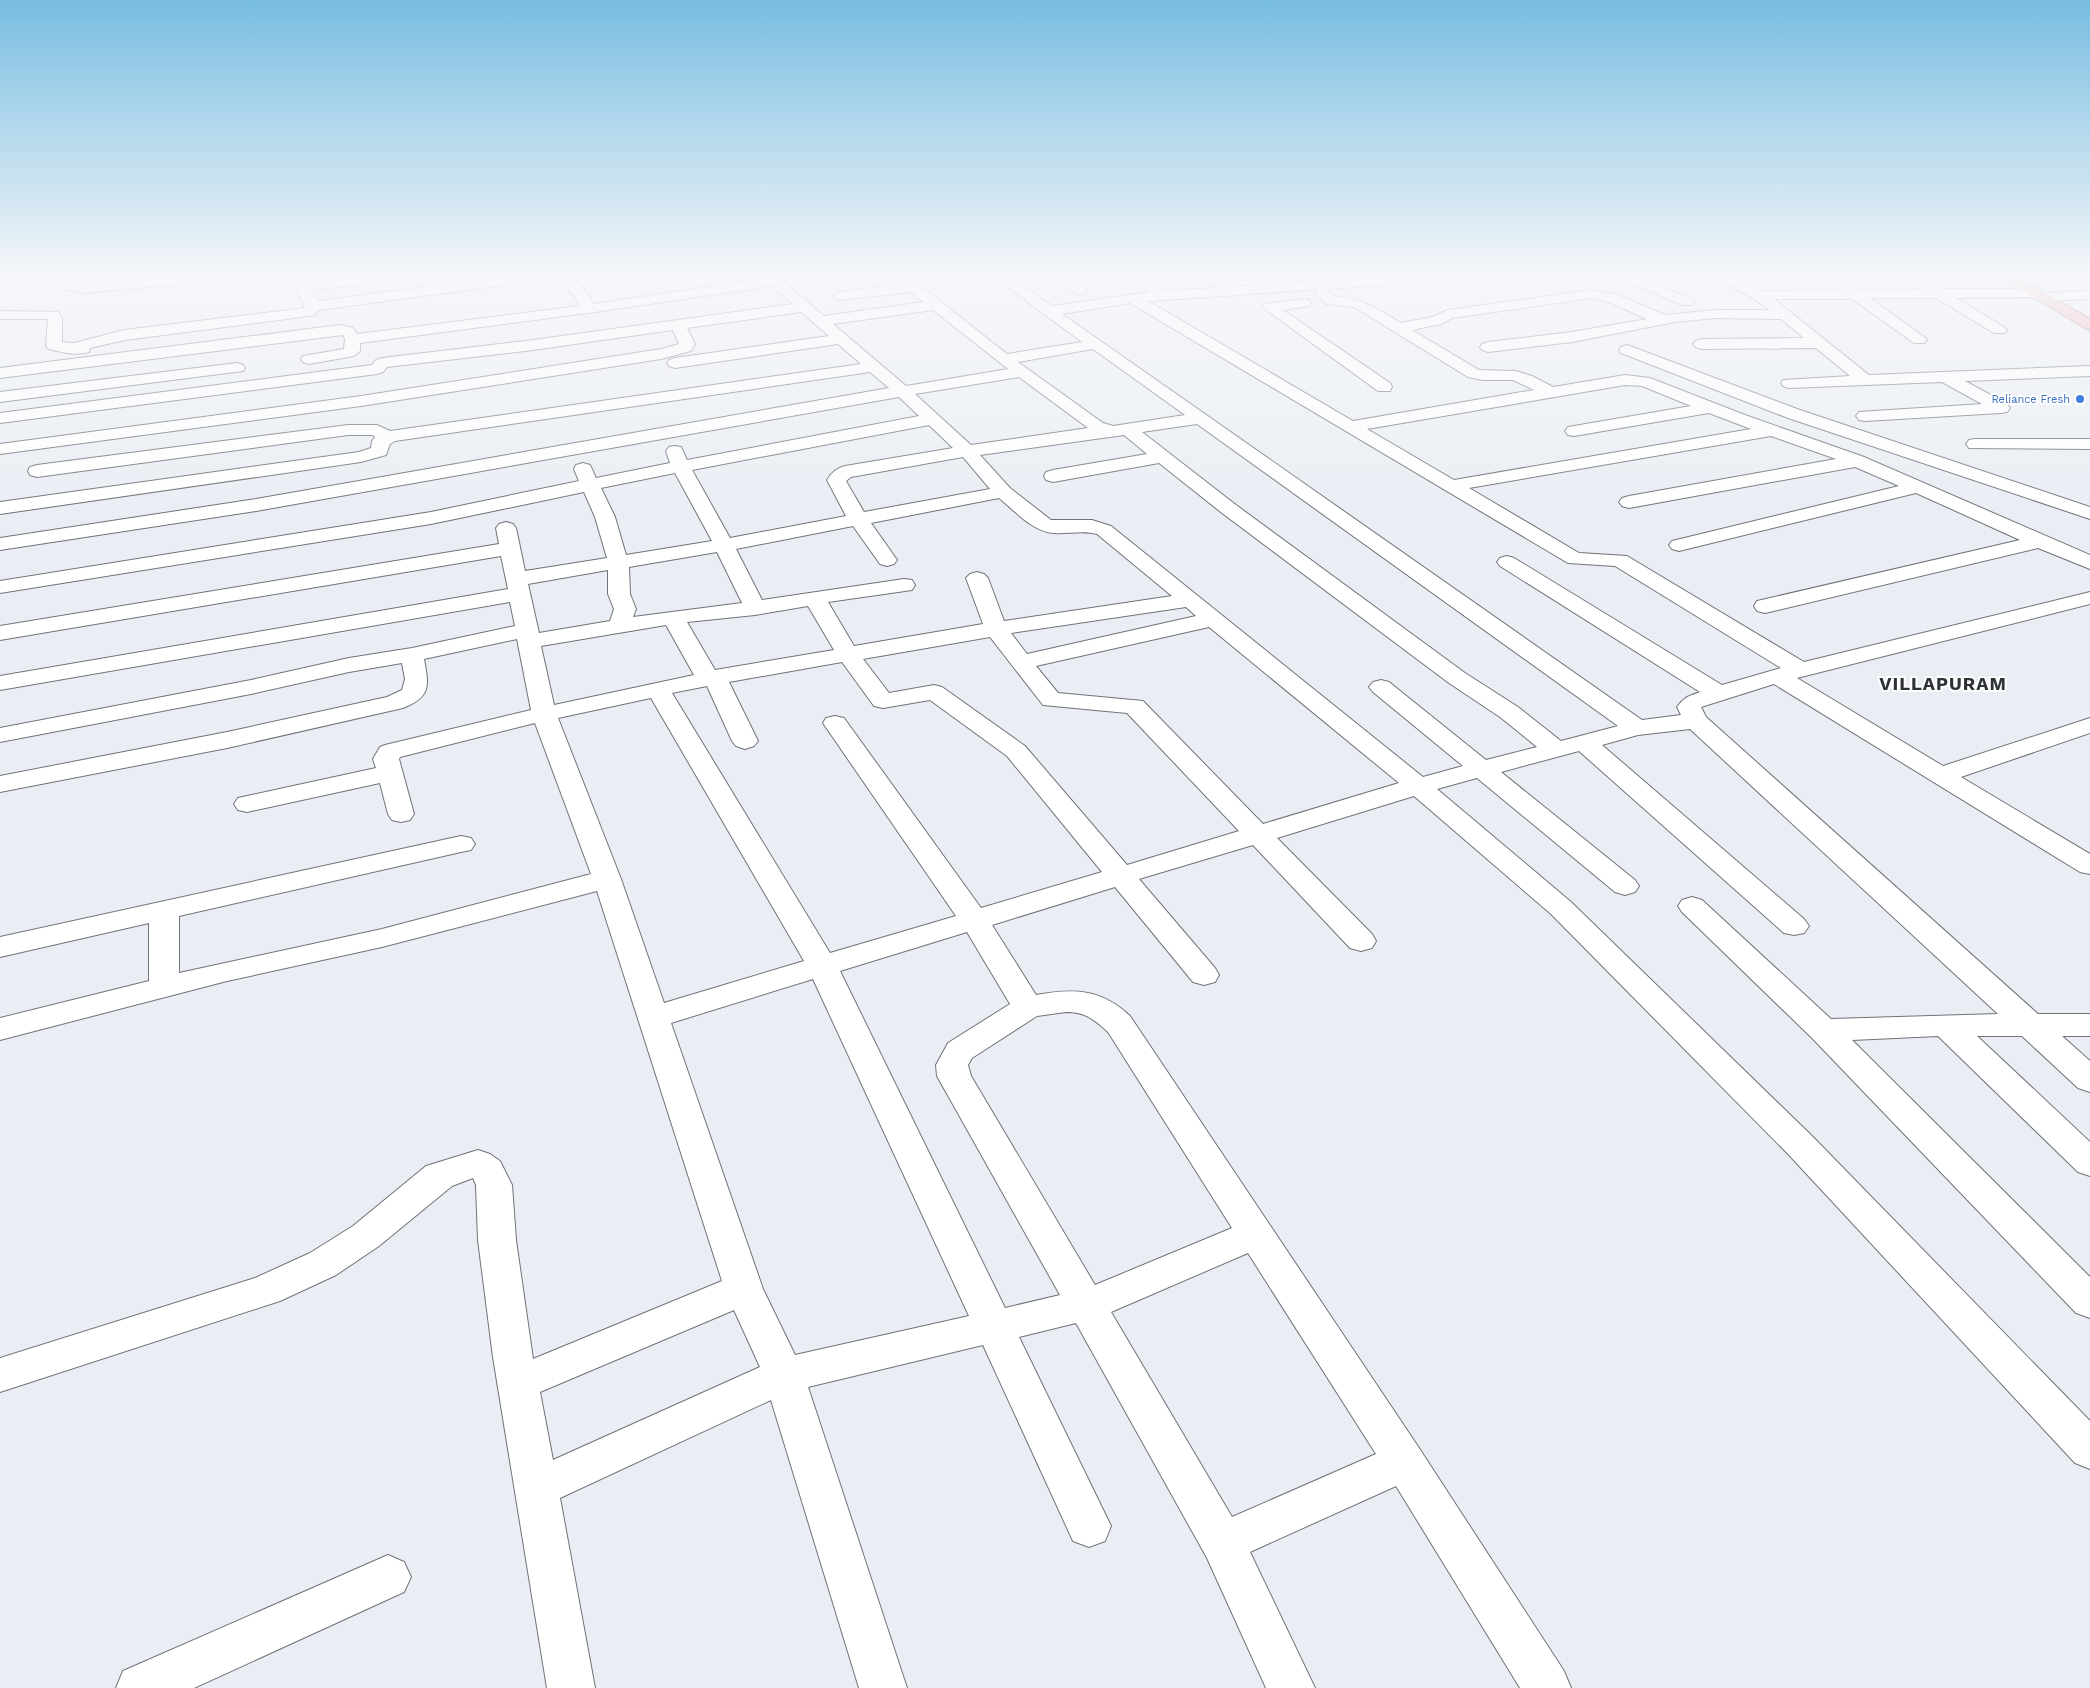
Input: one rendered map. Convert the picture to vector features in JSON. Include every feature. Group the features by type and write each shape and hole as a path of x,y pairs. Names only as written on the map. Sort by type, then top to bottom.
{"street":[{"path":"89,351 91,351 90,362"},
{"path":"0,373 178,351"},
{"path":"292,361 348,353 352,351"},
{"path":"0,418 377,368 382,363 485,351"},
{"path":"0,449 361,401 677,351"},
{"path":"675,363 760,351"},
{"path":"854,351 902,390 968,451 1003,492 1048,526 1092,526 1104,530 1418,786 1562,908 1801,1146 2090,1450"},
{"path":"994,351 1097,427 1117,430 1149,444 1162,457 1202,485 1229,509 1457,678 1509,712 1557,750"},
{"path":"1004,359 1056,351"},
{"path":"1108,351 1637,728"},
{"path":"1221,351 1575,559 1620,560 1941,775 2090,866"},
{"path":"1331,351 1384,387"},
{"path":"1436,351 1474,374 1516,376 1551,393"},
{"path":"1629,351 1794,414 2090,513"},
{"path":"1829,351 1864,379"},
{"path":"0,397 253,366"},
{"path":"37,471 348,430 382,434 872,367"},
{"path":"1789,383 2090,371"},
{"path":"446,493 574,449 902,390 1022,372"},
{"path":"1864,416 2002,408 1942,376"},
{"path":"1350,427 1625,380 1644,381 1709,408 1858,460 2090,563"},
{"path":"69,409 70,388"},
{"path":"222,420 224,389"},
{"path":"0,508 370,455 380,451 382,434 361,401"},
{"path":"1574,431 1709,408"},
{"path":"887,560 858,520 836,480 840,476 857,469 968,451 1202,418"},
{"path":"0,544 313,495 446,493 590,485 932,419"},
{"path":"1450,486 1772,431"},
{"path":"667,432 681,467 724,545 755,608"},
{"path":"803,444 840,476"},
{"path":"1975,444 2081,444 2090,456"},
{"path":"574,449 605,517 618,562 619,594 625,609 619,626"},
{"path":"1053,476 1162,457"},
{"path":"1629,502 1858,460"},
{"path":"1679,545 1919,487"},
{"path":"0,683 513,562 618,562 724,545 1003,492"},
{"path":"439,538 446,493"},
{"path":"0,633 439,538"},
{"path":"0,587 439,538 513,562"},
{"path":"1765,606 2040,541"},
{"path":"513,562 544,714 607,880 744,1290 784,1375 883,1688"},
{"path":"1507,562 1719,694"},
{"path":"977,578 996,629 1051,700 1134,706 1361,941"},
{"path":"0,735 242,688 349,665 528,636 755,608 904,585"},
{"path":"815,598 848,655 883,702 934,692 1016,752 1204,975"},
{"path":"2090,598 1789,673 1693,702 1689,707 1696,721 2090,1080"},
{"path":"401,814 386,755 394,750 544,714 711,678 996,629 1192,600"},
{"path":"673,617 711,678 745,741"},
{"path":"1022,662 1214,619"},
{"path":"0,784 228,740 408,699 415,694 417,688 412,655"},
{"path":"1381,687 1625,886"},
{"path":"658,689 822,966 1089,1526"},
{"path":"653,1017 1418,786 1637,728 1696,721"},
{"path":"835,723 974,920 1028,1007"},
{"path":"1941,775 2090,725"},
{"path":"1584,742 1794,926"},
{"path":"247,804 390,773"},
{"path":"0,947 461,844"},
{"path":"0,1029 227,971 382,938 607,880"},
{"path":"1692,906 1823,1030 2090,1302"},
{"path":"164,910 164,988"},
{"path":"1291,1688 1223,1543 954,1076 952,1065 958,1051 1028,1007 1061,1001 1086,1002 1107,1011 1119,1024 1404,1462 1547,1688"},
{"path":"1823,1030 1946,1025 2090,1025"},
{"path":"1946,1025 2090,1163"},
{"path":"0,1375 266,1290 323,1264 366,1236 440,1176 478,1163 488,1170 494,1185 497,1240 518,1383 571,1688"},
{"path":"537,1488 784,1375 1087,1305 1256,1234"},
{"path":"518,1383 744,1290"},
{"path":"1223,1543 1404,1462"},
{"path":"140,1688 388,1577"}],"place":[{"name":"Reliance Fresh","path":"2080,399"}],"district":[{"name":"VILLAPURAM","path":"1943,684"}]}
